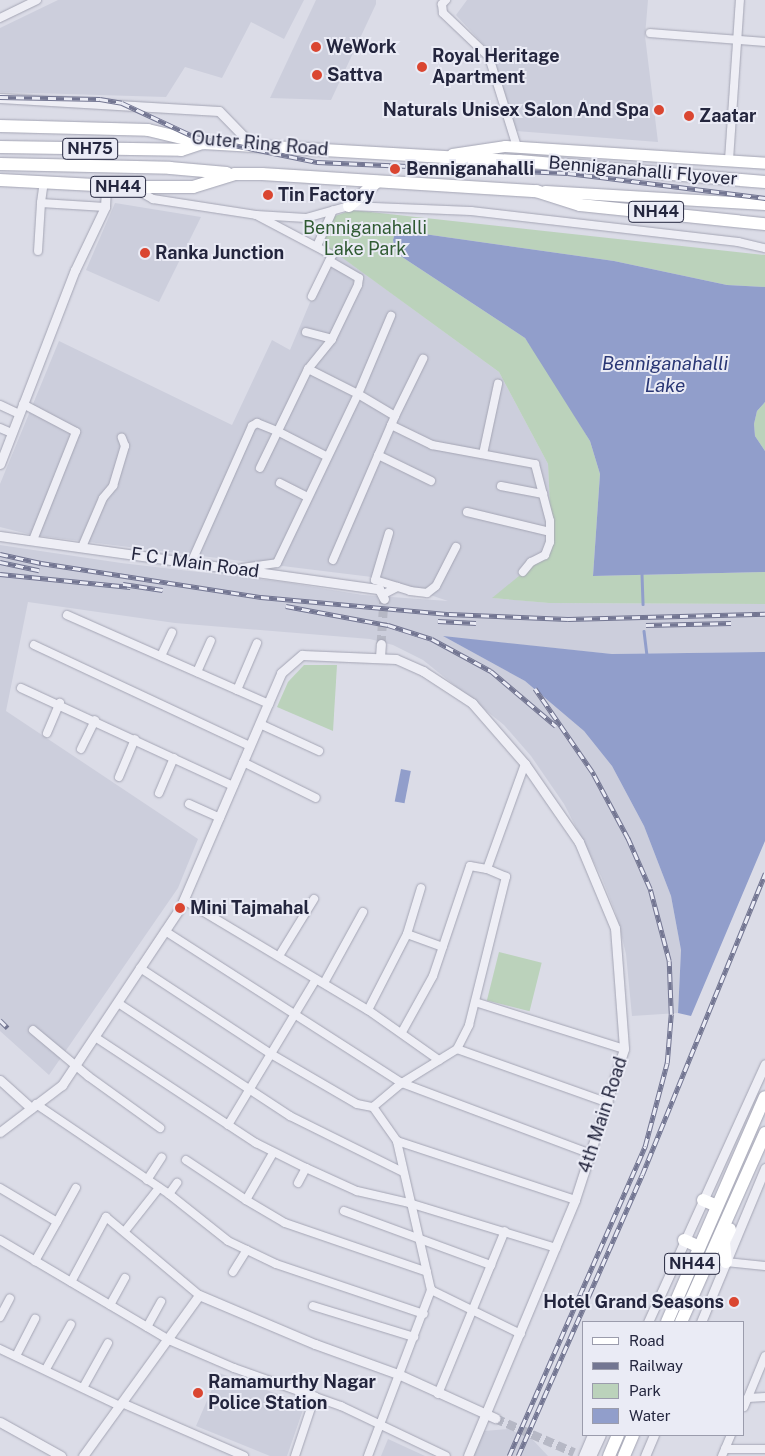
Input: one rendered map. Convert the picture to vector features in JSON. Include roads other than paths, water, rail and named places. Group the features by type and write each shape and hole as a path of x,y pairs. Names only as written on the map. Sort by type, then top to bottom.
{"highway":[{"name":"Outer Ring Road","path":"0,126 148,130 203,142 431,157"},
{"name":"NH75","path":"0,147 181,150 203,142"},
{"name":"Benniganahalli Flyover","path":"431,157 519,161 765,182"},
{"name":"NH75","path":"0,164 170,168 235,174"},
{"name":"Outer Ring Road","path":"0,180 133,187 193,187 235,174 536,191"},
{"path":"349,206 377,182"},
{"name":"Benniganahalli Flyover","path":"536,191 580,206 733,219 765,224"},
{"name":"NH44","path":"667,1321 765,1097"},
{"name":"NH44","path":"682,1321 765,1133"},
{"path":"703,1200 717,1206"},
{"path":"726,1262 724,1242 737,1212 734,1201"},
{"path":"684,1240 700,1248"},
{"path":"609,1456 618,1436"},
{"path":"624,1456 633,1436"}],"main road":[{"path":"431,157 516,147 765,163"},
{"path":"536,191 765,204"}],"street":[{"path":"446,0 442,4 443,13 489,57 516,147"},
{"path":"730,160 740,0"},
{"path":"0,18 34,1"},
{"path":"650,33 765,42"},
{"path":"0,98 219,110 253,146"},
{"path":"38,251 44,182"},
{"path":"0,464 3,450 12,433 75,270 104,207 106,186"},
{"path":"133,187 153,198 256,215 306,218 349,206 471,211 738,242 765,248"},
{"path":"41,202 104,207"},
{"path":"318,246 333,210"},
{"path":"256,215 332,255 312,296"},
{"path":"260,468 308,369 332,339 354,296 359,278 330,261"},
{"path":"238,569 277,563 326,456 358,394 392,316"},
{"path":"306,332 332,339"},
{"path":"334,560 391,425 423,359"},
{"path":"308,369 358,394 395,416"},
{"path":"483,454 498,384"},
{"path":"23,404 76,432 32,540"},
{"path":"0,405 19,414"},
{"path":"191,563 252,426 257,423 277,430 326,456"},
{"path":"391,425 432,445 535,464 550,532 548,551 523,572"},
{"path":"0,428 12,433"},
{"path":"82,547 103,498 114,486 125,446 122,438"},
{"path":"378,455 431,482"},
{"path":"280,483 308,497"},
{"path":"501,486 543,494"},
{"path":"467,512 550,532"},
{"path":"389,533 375,580 397,587 427,593 436,586 456,547"},
{"name":"F C I Main Road","path":"0,536 380,589 384,596"},
{"path":"384,596 397,587"},
{"path":"67,615 269,704"},
{"path":"161,656 172,632"},
{"path":"197,672 211,641"},
{"path":"237,690 256,643"},
{"path":"380,657 381,644"},
{"path":"34,645 250,746"},
{"name":"4th Main Road","path":"0,1132 62,1084 165,931 184,900 282,673 302,655 396,659 423,671 472,703 526,764 579,842 615,928 624,1049 575,1200 520,1334 490,1416 468,1456"},
{"path":"22,688 60,703 233,786"},
{"path":"47,733 60,703"},
{"path":"81,749 95,720"},
{"path":"260,724 319,751"},
{"path":"119,777 134,739"},
{"path":"159,793 174,758"},
{"path":"243,762 316,798"},
{"path":"487,869 526,764"},
{"path":"189,804 220,818"},
{"path":"140,968 271,1054 357,1104 373,1106 402,1083 458,1049 474,1002 506,877 487,869 470,866 433,976 402,1032"},
{"path":"368,1010 407,934 421,888"},
{"path":"279,956 314,899"},
{"path":"184,900 368,1010 402,1032 439,1060"},
{"path":"324,984 363,912"},
{"path":"165,931 402,1083 591,1154"},
{"path":"407,934 443,947"},
{"path":"228,1125 247,1089 295,1016 316,979"},
{"path":"474,1002 624,1049"},
{"path":"118,1003 247,1089 318,1133 403,1172"},
{"path":"33,1030 75,1066 160,1128"},
{"path":"95,1037 273,1153 357,1191 409,1203 556,1248"},
{"path":"458,1049 608,1103"},
{"path":"648,1321 765,1064"},
{"path":"0,1080 34,1106 169,1194 228,1241 276,1264 424,1314"},
{"path":"368,1456 398,1374 424,1314 430,1290 409,1203 397,1142 373,1106"},
{"path":"397,1142 575,1200"},
{"path":"246,1200 273,1153"},
{"path":"147,1180 162,1157"},
{"path":"186,1160 246,1200 285,1223 427,1272"},
{"path":"298,1183 306,1168"},
{"path":"702,1321 765,1168"},
{"path":"169,1194 177,1183"},
{"path":"0,1188 57,1222"},
{"path":"35,1261 76,1188"},
{"path":"125,1231 159,1188"},
{"path":"344,1212 491,1265"},
{"path":"71,1282 106,1217 199,1295 315,1344 398,1374 438,1394 490,1416"},
{"path":"438,1394 505,1231"},
{"path":"0,1240 169,1340 234,1368 315,1396 446,1456"},
{"path":"233,1272 246,1250"},
{"path":"726,1262 765,1266"},
{"path":"110,1305 125,1278"},
{"path":"430,1290 520,1334"},
{"path":"83,1456 169,1340 199,1295"},
{"path":"0,1317 10,1298"},
{"path":"147,1327 161,1302"},
{"path":"313,1306 414,1337"},
{"path":"16,1356 35,1319"},
{"path":"46,1370 71,1324"},
{"path":"84,1386 108,1342"},
{"path":"0,1349 121,1404 244,1456"},
{"path":"745,1405 765,1356"},
{"path":"295,1456 315,1396"},
{"path":"748,1398 765,1397"},
{"path":"0,1422 61,1456"},
{"path":"580,1455 591,1436"},
{"path":"591,1456 601,1436"},
{"path":"645,1456 654,1436"},
{"path":"731,1436 724,1453 765,1449"}],"water":[{"name":"Benniganahalli Lake","path":"396,230 614,261 727,285 765,287 765,402 757,411 754,424 755,436 765,451 765,572 593,576 600,474 590,441 525,338 396,253 393,240"},
{"path":"443,636 612,654 765,652 765,841 691,1016 678,1013 681,950 671,896 644,826 612,766 584,731 525,681"},
{"path":"401,769 411,771 405,803 395,801"}],"waterway":[{"path":"642,574 643,604"},
{"path":"644,631 647,656"}],"tunnel":[{"path":"381,644 384,599"},
{"path":"495,1418 574,1452"}],"railway":[{"path":"0,97 100,99 122,103 195,137 317,162 568,173 765,198"},
{"path":"0,554 41,563 261,597 449,614 568,619 765,614"},
{"path":"0,562 39,570"},
{"path":"0,574 130,587"},
{"path":"123,584 163,590"},
{"path":"286,606 388,625 432,639 491,671 556,726"},
{"path":"438,621 476,623"},
{"path":"646,625 731,623"},
{"path":"509,1456 645,1146 667,1063 671,1014 669,961 650,889 628,839 592,772 535,689"},
{"path":"518,1456 642,1175 765,873"},
{"path":"0,1020 8,1028"}],"place":[{"name":"WeWork","path":"316,47"},
{"name":"Royal Heritage Apartment","path":"422,67"},
{"name":"Sattva","path":"317,75"},
{"name":"Naturals Unisex Salon And Spa","path":"659,110"},
{"name":"Zaatar","path":"689,116"},
{"name":"Benniganahalli","path":"395,169"},
{"name":"Tin Factory","path":"268,195"},
{"name":"Ranka Junction","path":"145,253"},
{"name":"Mini Tajmahal","path":"180,908"},
{"name":"Hotel Grand Seasons","path":"734,1302"},
{"name":"Ramamurthy Nagar Police Station","path":"198,1393"}],"park label":[{"name":"Benniganahalli Lake Park","path":"365,239"}]}
